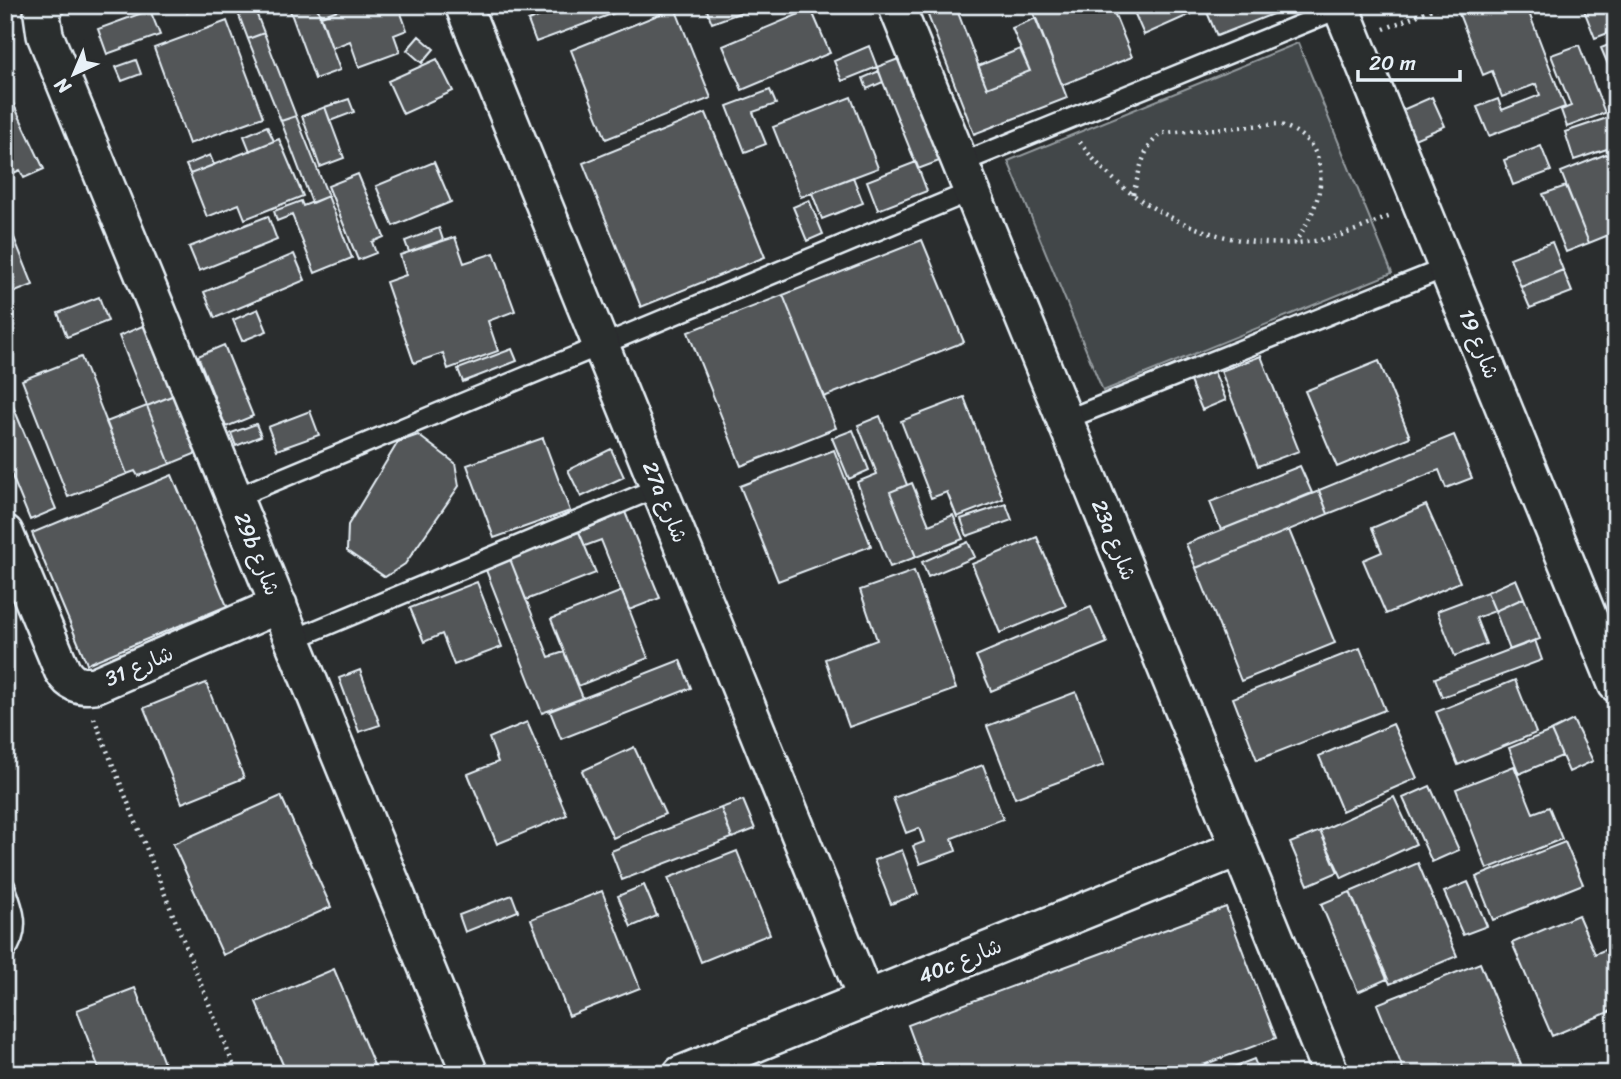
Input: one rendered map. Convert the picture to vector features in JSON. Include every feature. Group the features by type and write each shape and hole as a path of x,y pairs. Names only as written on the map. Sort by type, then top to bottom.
{"street":[{"name":"27a شارع","path":"463,5 866,999"},
{"name":"23a شارع","path":"897,5 1331,1074"},
{"name":"شارع 19","path":"1341,6 1616,684"},
{"name":"29b شارع","path":"45,20 234,498 470,1074"},
{"name":"شارع 31","path":"5,533 66,678 81,687 95,685 279,606"},
{"name":"40c شارع","path":"681,1074 1239,848"}],"lane":[{"path":"234,498 601,345 966,177 1068,119 1341,6"},
{"path":"1065,420 1448,267"},
{"path":"292,640 659,487"},
{"path":"5,886 16,919 13,939 5,952"}],"path":[{"path":"1356,41 1442,5"},
{"path":"1068,119 1093,160 1108,175 1168,216 1215,235 1259,243 1293,244 1327,239 1422,205"},
{"path":"1133,194 1145,152 1163,133 1278,124 1291,128 1312,145 1318,155 1321,174 1312,217 1293,244"},
{"path":"81,687 237,1074"}],"shaded area":[{"path":"1298,43 1392,273 1103,391 1008,161"}],"building":[{"path":"184,5 205,5 187,13"},
{"path":"235,5 253,5 264,33 248,39"},
{"path":"288,5 316,5 340,70 315,79"},
{"path":"316,5 349,5 349,6 321,16"},
{"path":"351,5 398,5 407,30 394,35 400,52 359,67 350,41 332,48 321,16"},
{"path":"551,5 621,5 623,10 536,42 528,21 553,11"},
{"path":"658,5 681,5 661,14"},
{"path":"705,5 761,5 712,23"},
{"path":"924,5 955,5 987,88 1030,71 1012,28 1036,18 1067,98 974,134"},
{"path":"1030,5 1111,5 1132,57 1062,85"},
{"path":"1131,5 1187,5 1191,14 1144,35"},
{"path":"1204,5 1275,5 1278,12 1217,36"},
{"path":"1482,5 1526,5 1565,107 1489,136 1477,107 1498,99 1502,110 1540,95 1536,84 1502,97 1492,71 1483,75 1459,14"},
{"path":"1582,5 1616,5 1616,30 1595,38"},
{"path":"675,8 711,98 606,139 571,50"},
{"path":"811,9 830,53 742,90 723,46"},
{"path":"150,10 160,35 107,54 98,29"},
{"path":"227,21 263,117 189,144 154,48"},
{"path":"264,33 296,116 281,121 248,39"},
{"path":"419,36 434,49 422,63 407,50"},
{"path":"1616,42 1616,83 1601,48"},
{"path":"1579,45 1605,113 1567,127 1561,110 1571,106 1551,55"},
{"path":"869,46 877,67 842,81 834,61"},
{"path":"1020,49 1030,71 987,88 978,66"},
{"path":"901,58 942,160 918,169 877,67"},
{"path":"437,59 453,91 403,114 388,81"},
{"path":"136,60 141,74 122,81 116,67"},
{"path":"879,71 883,82 867,89 863,78"},
{"path":"5,86 44,169 24,178 20,170 5,177"},
{"path":"770,90 776,104 753,112 766,144 745,152 727,106"},
{"path":"851,97 878,168 801,197 773,127"},
{"path":"1432,97 1445,126 1412,140 1400,111"},
{"path":"349,99 354,112 330,121 325,107"},
{"path":"325,107 344,158 320,167 302,116"},
{"path":"706,113 765,257 641,307 583,163"},
{"path":"296,116 328,196 312,203 281,121"},
{"path":"1613,116 1616,124 1616,146 1574,160 1565,132"},
{"path":"267,126 274,141 250,151 244,136"},
{"path":"279,139 303,196 245,219 239,204 207,217 190,174"},
{"path":"1541,146 1551,171 1513,185 1504,160"},
{"path":"1611,152 1616,164 1616,232 1589,243 1561,172"},
{"path":"210,155 214,165 190,174 186,165"},
{"path":"434,162 451,202 393,226 376,186"},
{"path":"916,162 927,191 878,210 867,181"},
{"path":"358,174 384,237 372,242 376,253 358,260 328,186"},
{"path":"853,177 863,203 822,219 812,193"},
{"path":"1566,186 1589,243 1566,252 1543,194"},
{"path":"328,196 352,258 315,273 292,215 277,221 274,211 301,201 303,206"},
{"path":"809,200 823,234 807,241 793,207"},
{"path":"268,216 277,240 199,271 189,247"},
{"path":"439,228 443,240 409,252 405,241"},
{"path":"11,230 33,285 5,296 5,232"},
{"path":"455,237 464,263 494,253 515,311 488,321 498,351 448,369 443,353 414,363 386,282 406,275 400,255"},
{"path":"922,240 964,342 824,397 783,295"},
{"path":"1552,242 1563,270 1521,287 1510,258"},
{"path":"294,254 305,280 215,318 204,292"},
{"path":"1563,270 1572,292 1530,308 1521,287"},
{"path":"783,295 836,428 741,466 688,332"},
{"path":"99,297 108,321 67,337 58,313"},
{"path":"258,309 267,331 242,341 233,320"},
{"path":"147,324 174,395 147,406 119,336"},
{"path":"224,345 253,416 226,427 198,356"},
{"path":"512,349 517,361 463,382 458,369"},
{"path":"1261,356 1299,451 1258,466 1221,371"},
{"path":"81,357 127,474 68,497 22,380"},
{"path":"1379,361 1410,437 1337,467 1305,391"},
{"path":"1213,369 1226,400 1202,410 1189,379"},
{"path":"5,387 56,509 30,520 5,459"},
{"path":"174,395 197,453 170,464 147,406"},
{"path":"964,397 1003,499 957,517 947,492 931,498 901,421"},
{"path":"147,406 170,464 138,476 135,471 127,474 106,422"},
{"path":"310,411 319,435 277,450 268,427"},
{"path":"880,416 907,485 890,492 916,557 890,567 857,482 877,474 858,425"},
{"path":"256,424 261,436 236,446 231,433"},
{"path":"853,430 869,470 849,479 832,438"},
{"path":"418,435 455,463 459,486 405,564 385,577 347,551 348,525 398,442"},
{"path":"1454,435 1472,478 1446,488 1439,470 1328,514 1319,490"},
{"path":"543,438 570,511 494,538 467,465"},
{"path":"611,449 624,477 581,497 568,470"},
{"path":"834,450 871,546 778,581 740,486"},
{"path":"1300,466 1312,493 1221,530 1210,502"},
{"path":"172,475 227,606 87,664 32,533"},
{"path":"912,483 929,525 953,515 963,539 916,557 890,492"},
{"path":"1319,491 1328,514 1196,568 1186,544"},
{"path":"1006,504 1012,520 967,536 961,519"},
{"path":"1426,505 1460,582 1386,614 1363,560 1382,552 1372,528"},
{"path":"625,512 660,598 629,610 601,540 585,546 579,532"},
{"path":"1289,530 1335,643 1241,681 1196,568"},
{"path":"579,532 596,573 526,600 510,559"},
{"path":"1037,537 1066,606 1000,633 972,564"},
{"path":"968,542 975,557 928,577 922,562"},
{"path":"510,559 549,657 564,652 583,698 542,713 486,570"},
{"path":"914,571 956,689 849,727 825,659 877,640 860,590"},
{"path":"1516,579 1524,598 1495,611 1487,592"},
{"path":"477,582 502,647 454,665 442,634 424,642 410,608"},
{"path":"622,591 648,658 578,686 551,619"},
{"path":"1487,592 1495,611 1476,618 1486,644 1455,656 1437,611"},
{"path":"1524,598 1540,639 1510,650 1495,611"},
{"path":"1091,607 1107,643 991,691 976,656"},
{"path":"1535,640 1542,660 1442,697 1435,678"},
{"path":"1360,648 1385,710 1257,760 1233,698"},
{"path":"680,660 691,688 561,739 550,711"},
{"path":"360,670 380,725 359,732 339,678"},
{"path":"1515,680 1536,733 1458,765 1436,712"},
{"path":"206,683 244,778 182,803 144,708"},
{"path":"1076,692 1104,765 1015,798 987,726"},
{"path":"1573,720 1593,761 1569,772 1551,731"},
{"path":"527,722 567,815 497,844 468,774 498,762 489,738"},
{"path":"1393,724 1417,778 1342,811 1319,756"},
{"path":"1551,731 1562,756 1519,774 1509,748"},
{"path":"634,747 665,814 613,838 582,771"},
{"path":"983,765 1003,819 952,838 956,851 920,864 913,846 924,842 919,828 906,833 893,798"},
{"path":"1514,766 1533,813 1549,807 1562,839 1487,869 1456,789"},
{"path":"1430,786 1459,850 1432,862 1403,798"},
{"path":"281,796 331,907 223,955 173,844"},
{"path":"1394,797 1416,844 1342,878 1320,831"},
{"path":"743,800 755,829 732,838 721,808"},
{"path":"721,808 732,838 622,880 611,851"},
{"path":"1320,831 1338,872 1308,885 1290,843"},
{"path":"1565,842 1583,884 1493,920 1476,877"},
{"path":"902,850 918,894 891,904 874,860"},
{"path":"737,851 770,934 701,962 668,878"},
{"path":"1418,863 1457,956 1390,984 1350,892"},
{"path":"1468,882 1487,926 1463,935 1444,892"},
{"path":"644,885 657,916 631,927 618,896"},
{"path":"602,891 640,988 569,1016 531,919"},
{"path":"1350,892 1387,979 1358,992 1321,904"},
{"path":"512,895 518,911 465,932 459,915"},
{"path":"1226,907 1276,1038 1179,1074 926,1074 908,1025"},
{"path":"1578,915 1595,954 1616,945 1616,1009 1552,1036 1512,943"},
{"path":"1480,963 1521,1064 1496,1074 1405,1074 1377,1004"},
{"path":"334,969 376,1070 366,1074 287,1074 256,1002"},
{"path":"135,988 168,1074 101,1074 77,1010"},
{"path":"1254,1059 1260,1074 1215,1074"},
{"path":"885,1065 889,1074 862,1074"}]}
